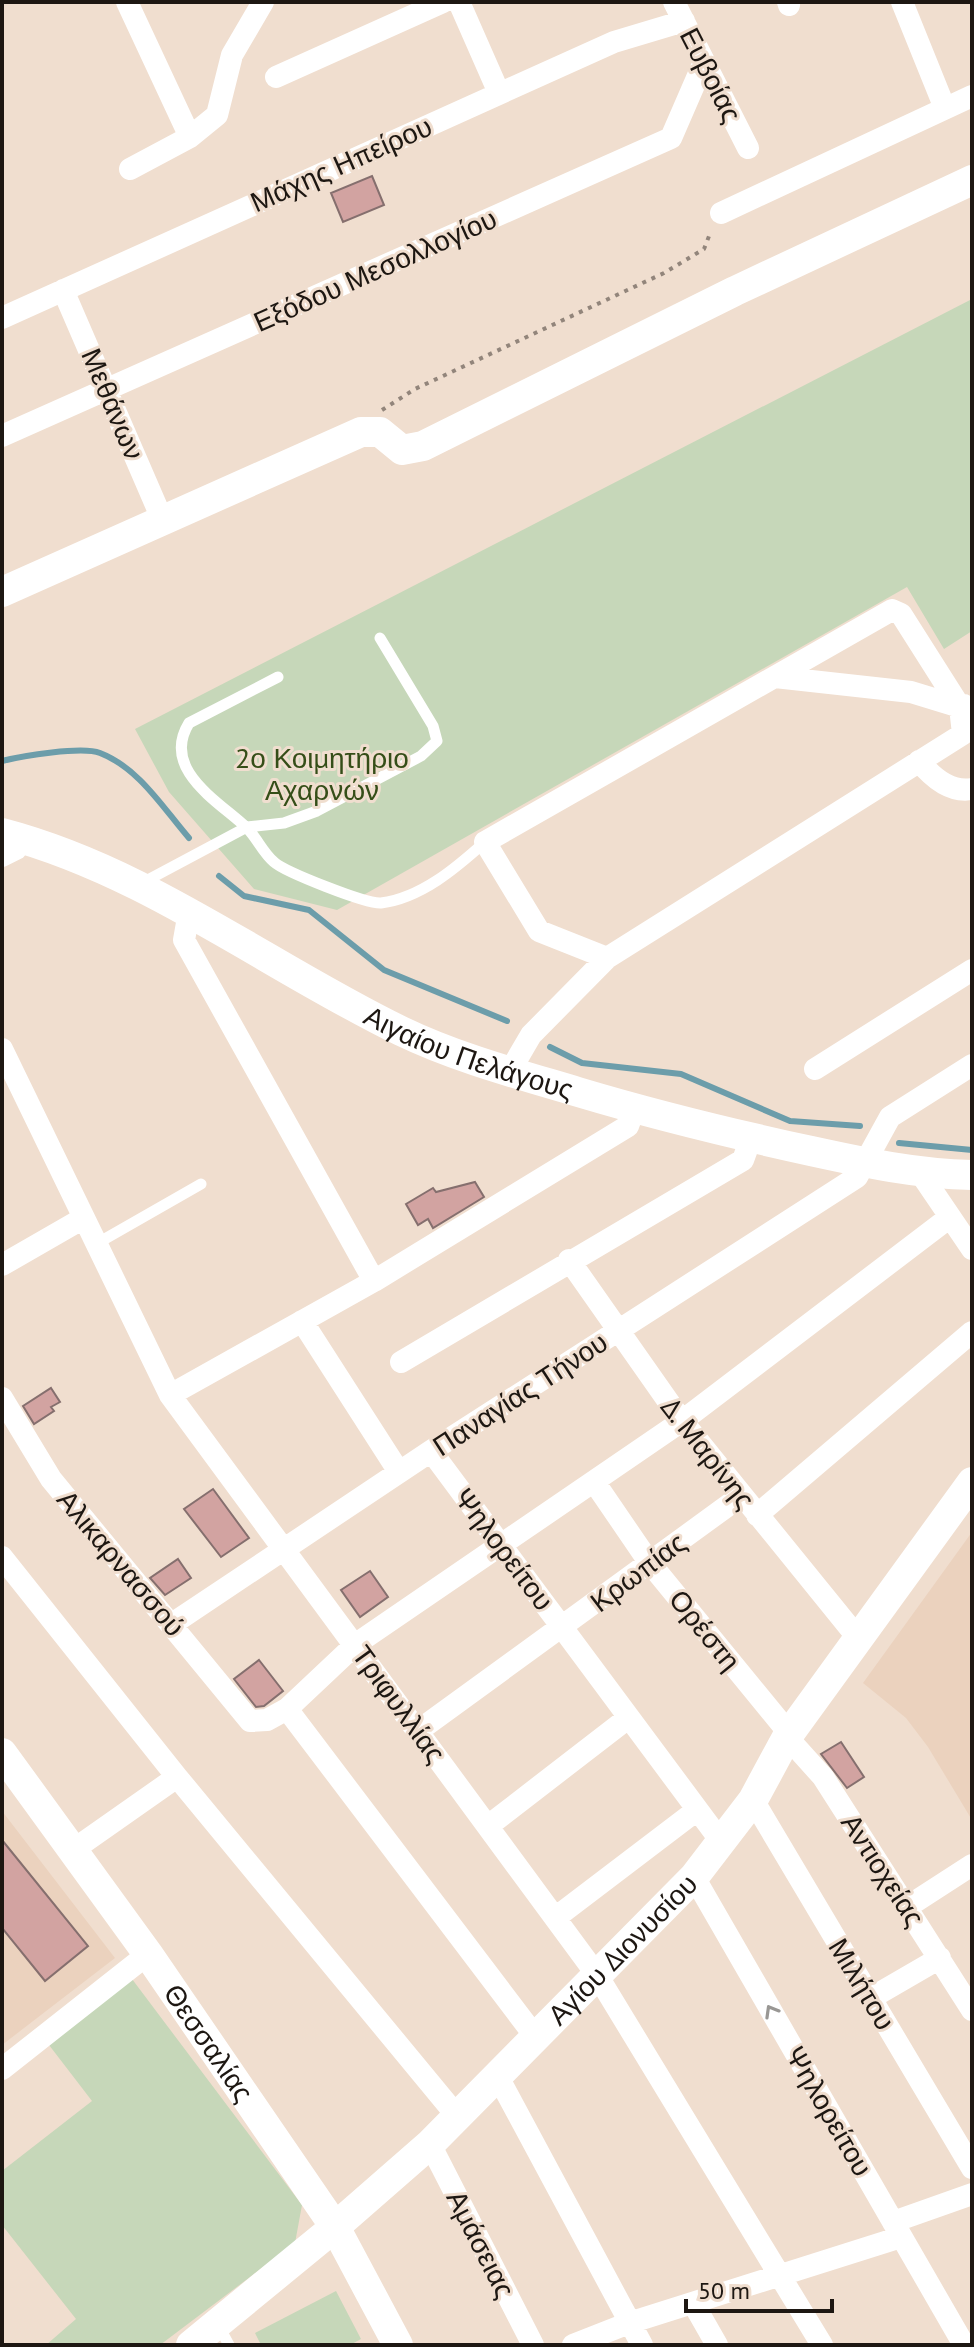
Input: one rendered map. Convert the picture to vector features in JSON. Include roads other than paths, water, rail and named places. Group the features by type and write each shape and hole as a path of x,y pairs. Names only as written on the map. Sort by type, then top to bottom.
{"street":[{"path":"127,2 190,137"},
{"path":"130,169 190,137 217,115 232,55 263,2"},
{"path":"276,77 443,2"},
{"path":"459,2 499,93"},
{"path":"902,2 944,106"},
{"name":"Μάχης Ηπείρου","path":"2,318 679,12"},
{"name":"Ευβοίας","path":"679,12 748,148"},
{"name":"Εξόδου Μεσολλογίου","path":"2,436 671,138 704,62"},
{"path":"721,213 944,106 972,96"},
{"path":"2,592 361,432 380,432 402,450 423,446 735,291 972,180"},
{"name":"Μεθάνων","path":"63,290 162,519"},
{"path":"510,1071 531,1035 607,958 963,734 966,704 901,614 892,610 485,842 539,931 607,958"},
{"path":"774,677 911,692 966,704"},
{"path":"919,761 934,780 972,789"},
{"name":"Αιγαίου Πελάγους","path":"8,842 60,849 189,912 401,1031 510,1071 634,1109 751,1138 921,1174 972,1175"},
{"path":"189,912 184,940 374,1281"},
{"path":"815,1069 972,970"},
{"name":"Τριφυλλίας","path":"2,1049 170,1395 597,1975 822,2345"},
{"path":"867,1163 890,1117 972,1065"},
{"path":"170,1395 374,1281 628,1126 634,1109"},
{"path":"401,1362 743,1160 751,1138"},
{"name":"Παναγίας Τήνου","path":"172,1624 431,1451 857,1177 867,1163"},
{"path":"921,1174 972,1249"},
{"path":"534,2035 287,1709 356,1644 682,1421 950,1217"},
{"path":"2,1265 82,1219"},
{"name":"Δ. Μαρίνης","path":"569,1260 616,1332 682,1421 858,1638"},
{"path":"302,1321 399,1472"},
{"path":"757,1515 972,1332"},
{"name":"Αλικαρνασσού","path":"2,1398 51,1479 250,1721 267,1720 287,1709"},
{"name":"Ψηλορείτου","path":"431,1451 720,1840"},
{"name":"Αγίου Διονυσίου","path":"191,2345 224,2334 335,2227 430,2144 498,2077 534,2035 694,1877 753,1800 787,1737 972,1482"},
{"name":"Ορέστη","path":"595,1483 649,1562 784,1727 787,1737"},
{"name":"Κρωπίας","path":"418,1731 563,1629 741,1496"},
{"path":"2,1557 177,1777 457,2116"},
{"path":"488,1826 628,1718"},
{"name":"Αντιοχείας","path":"787,1737 823,1777 972,2010"},
{"name":"Θεσσαλίας","path":"2,1753 148,1954 335,2227 398,2345"},
{"path":"73,1850 177,1777"},
{"name":"Μιλήτου","path":"753,1800 972,2168"},
{"path":"555,1918 697,1810"},
{"path":"907,1907 972,1865"},
{"name":"Ψηλορείτου","path":"694,1877 964,2345"},
{"path":"2,2069 148,1954"},
{"path":"871,1998 940,1958"},
{"path":"498,2077 642,2345"},
{"name":"Αμάσειας","path":"430,2144 533,2345"},
{"path":"573,2345 897,2230 972,2194"},
{"path":"693,2303 717,2345"}],"lane":[{"path":"138,886 247,827 284,823 317,811 421,756 437,741 433,726 380,638"},
{"path":"278,677 189,723 183,733 181,750 201,789 247,827 274,862 296,875 356,899 380,903 412,893 450,873 485,842"},
{"path":"95,1245 201,1184"}],"waterway":[{"path":"2,761 66,751 100,753 127,768 189,838"},
{"path":"219,876 244,896 309,910 384,970 507,1021"},
{"path":"550,1047 582,1063 681,1074 790,1121 860,1126"},
{"path":"899,1143 972,1150"}],"park label":[{"name":"2ο Κοιμητήριο Αχαρνών","path":"322,774"}]}
